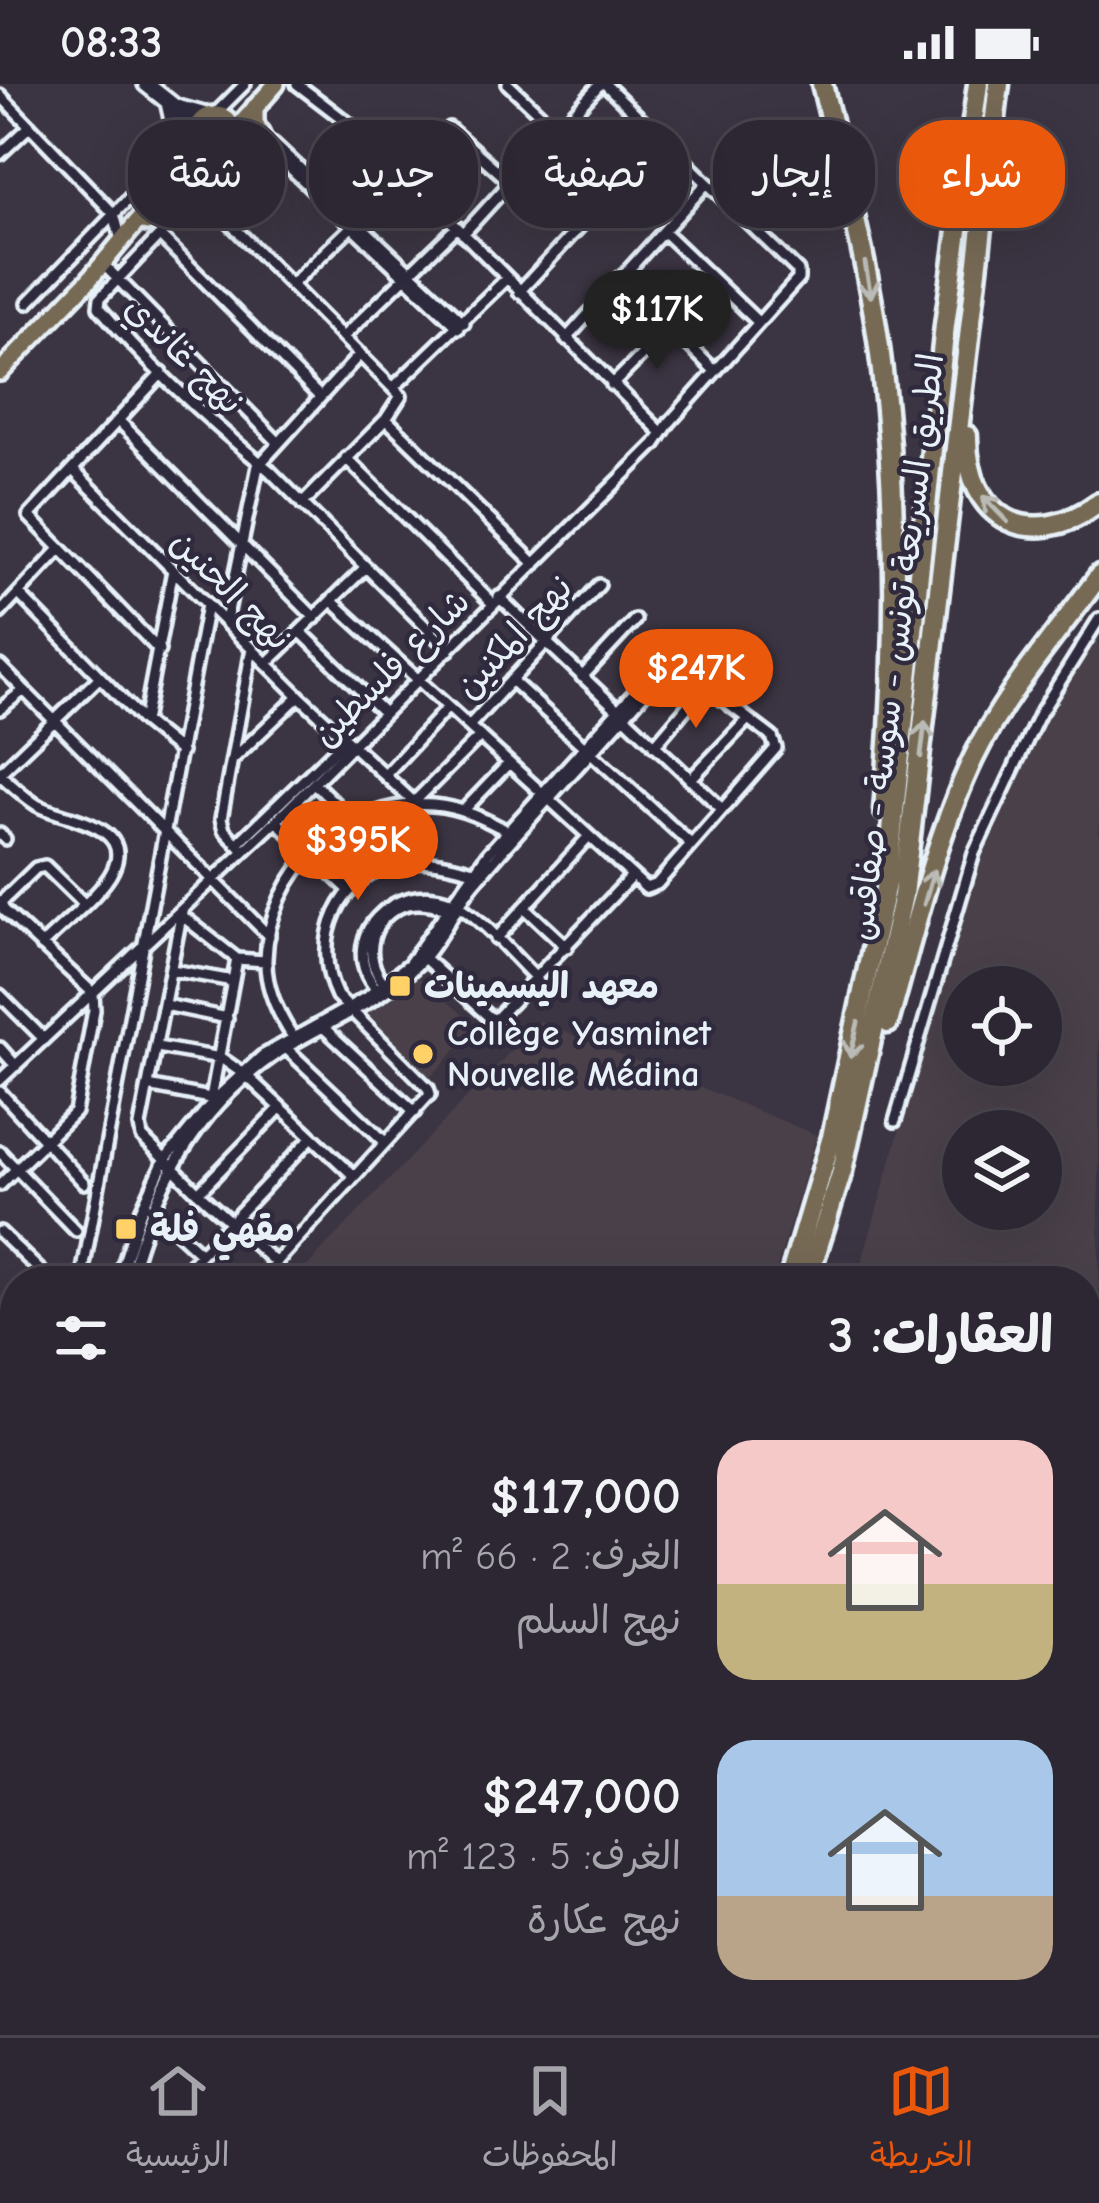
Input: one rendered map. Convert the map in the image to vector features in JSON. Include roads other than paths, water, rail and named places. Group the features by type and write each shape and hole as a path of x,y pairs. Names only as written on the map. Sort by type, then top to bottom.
{"highway":[{"name":"الطريق السريعة تونس - سوسة - صفاقس","path":"793,1266 832,1137 876,942 893,842 945,325 978,84"},
{"name":"الطريق السريعة تونس - سوسة - صفاقس","path":"814,1266 842,1171 896,938 999,84"},
{"path":"822,87 868,279 883,372 890,475 895,639 876,942"},
{"path":"966,343 968,465 984,500 1010,524 1038,528 1070,522 1099,503"},
{"path":"814,1266 945,831 974,757 1028,672 1099,576"}],"main road":[{"path":"206,120 265,95"},
{"path":"245,120 265,95"},
{"path":"214,116 217,120"},
{"path":"0,372 89,280 131,228"},
{"path":"89,280 148,228"}],"street":[{"path":"146,84 185,120"},
{"path":"172,104 214,116 245,84"},
{"path":"297,84 346,120"},
{"path":"508,84 546,120"},
{"path":"568,120 602,84 641,120"},
{"path":"0,95 114,214 121,240"},
{"path":"172,104 173,120"},
{"path":"0,154 30,126"},
{"path":"478,154 502,175"},
{"path":"285,158 309,180"},
{"path":"285,160 301,172"},
{"path":"566,339 707,184 689,166"},
{"name":"شارع فلسطين","path":"0,1080 181,913 241,848 275,821 535,564 662,433 799,275 707,184"},
{"path":"343,337 502,190"},
{"path":"28,303 128,200"},
{"path":"119,279 166,228"},
{"path":"235,228 401,398 302,503"},
{"path":"292,284 352,228"},
{"path":"360,228 461,326"},
{"path":"456,228 662,433"},
{"path":"520,292 579,228"},
{"path":"664,232 758,322"},
{"path":"160,236 319,396"},
{"path":"106,266 278,442"},
{"path":"620,277 715,370"},
{"name":"نهج غاندي","path":"119,279 100,298 98,307 449,650"},
{"path":"394,387 506,279"},
{"path":"612,385 670,327"},
{"path":"226,622 260,464 360,354"},
{"path":"159,650 29,518 29,512 74,471 162,373"},
{"path":"386,419 535,564"},
{"path":"118,420 315,618"},
{"path":"346,458 722,809"},
{"name":"نهج الحنين","path":"74,471 299,696 416,803"},
{"path":"0,613 60,549"},
{"path":"267,663 366,567"},
{"path":"143,722 173,570"},
{"name":"نهج المكنين","path":"469,726 599,585"},
{"path":"19,594 143,722 181,752"},
{"path":"129,1263 167,1164 213,1099 291,1042 385,993 422,956 478,872 511,833 545,796 588,750 620,714 672,661 772,737 776,748 657,884 646,888 631,877 545,796 448,706 333,602"},
{"path":"84,1266 207,604"},
{"path":"895,1121 974,853 1040,715 1099,619"},
{"path":"583,676 635,620"},
{"path":"301,632 384,713"},
{"path":"252,648 221,819 224,830 241,848 349,743"},
{"path":"0,666 269,936"},
{"path":"40,946 116,863 115,849 93,823 43,809 0,774 100,676"},
{"path":"511,680 692,844"},
{"path":"654,746 704,687"},
{"path":"0,709 24,690"},
{"path":"233,759 299,696"},
{"path":"385,775 448,706"},
{"path":"690,780 748,719"},
{"path":"416,803 480,736"},
{"path":"463,811 509,763"},
{"path":"314,783 353,821"},
{"path":"386,1142 291,1042 274,1003 266,962 269,936 286,890 310,852 353,821 383,810 416,803 463,811 511,833"},
{"path":"275,821 349,890"},
{"path":"496,939 588,837"},
{"path":"273,1266 428,1099 428,1088 348,1011 330,982 326,949 336,909 364,878 404,862 445,863 478,872"},
{"path":"0,1184 68,1122 79,1101 94,1010 93,993 4,910 3,899 36,868 45,866 83,903"},
{"path":"422,956 496,1019 631,877"},
{"path":"381,987 367,976 363,954 374,919 409,896 455,907 537,980"},
{"path":"525,908 567,947"},
{"path":"181,913 237,959 266,962"},
{"path":"181,913 140,1126 142,1137 276,1263"},
{"path":"291,1042 324,1028 422,956"},
{"path":"213,1099 237,959"},
{"path":"172,970 233,981"},
{"path":"0,995 44,1040"},
{"path":"165,1006 227,1018"},
{"path":"324,1028 415,1112"},
{"path":"157,1047 220,1058 245,1075 354,1176"},
{"path":"0,1048 16,1066"},
{"path":"127,1266 167,1164 245,1075"},
{"path":"148,1086 213,1099"},
{"path":"0,1092 85,1183"},
{"path":"198,1193 280,1108"},
{"path":"189,1266 312,1137"},
{"path":"0,1152 76,1232"},
{"path":"151,1208 201,1254"},
{"path":"0,1232 35,1266"},
{"path":"129,1263 132,1266"}],"place":[{"name":"معهد اليسمينات","path":"400,986"},
{"name":"Collège Yasminet Nouvelle Médina","path":"423,1054"},
{"name":"مقهي فلة","path":"126,1229"}]}
